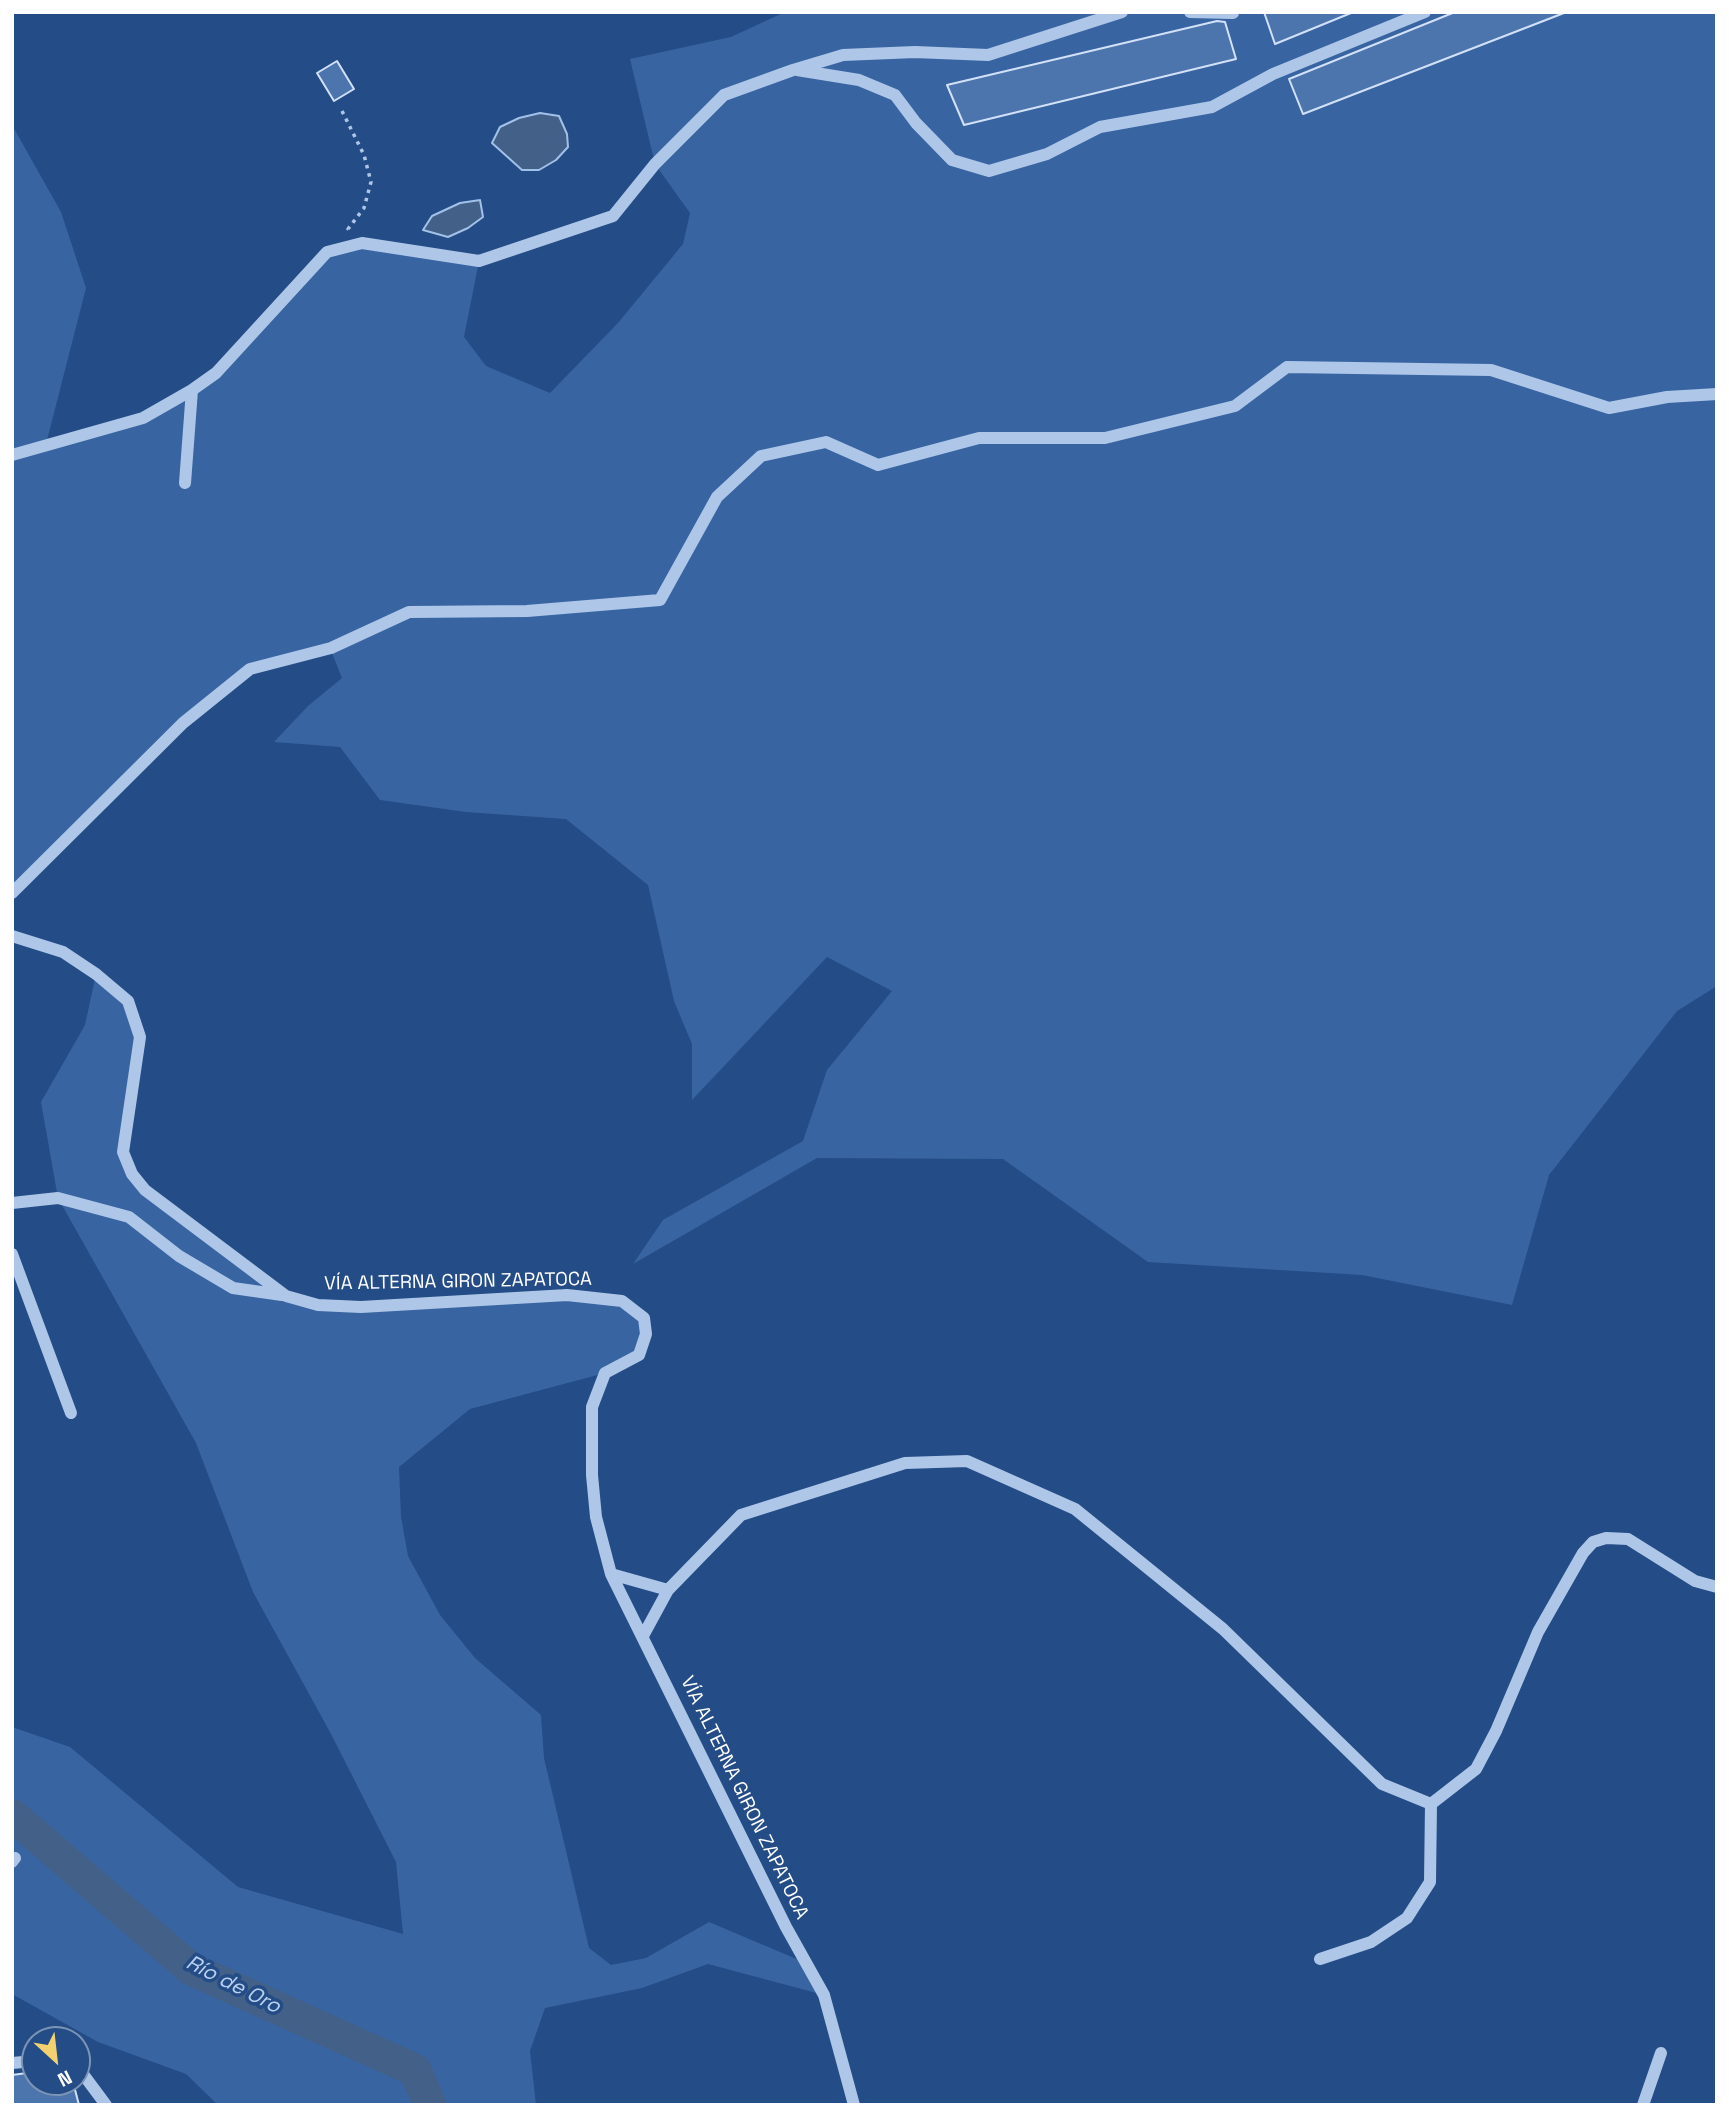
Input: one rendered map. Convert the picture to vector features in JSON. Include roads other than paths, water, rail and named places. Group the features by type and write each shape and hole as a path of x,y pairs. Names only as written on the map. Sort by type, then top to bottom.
{"street":[{"path":"12,455 143,418 191,390 216,373 327,252 362,243 479,261 613,216 655,164 724,96 793,70 843,55 915,51 988,55 1122,12"},
{"path":"1189,12 1233,13"},
{"path":"793,70 859,80 895,95 916,123 952,160 989,171 1047,154 1100,127 1212,107 1273,74 1425,12"},
{"path":"12,893 183,723 250,669 331,648 409,612 527,611 660,600 718,497 761,456 826,442 878,465 979,438 1105,438 1235,406 1287,367 1491,370 1609,408 1667,397 1717,394"},
{"path":"185,483 191,390"},
{"name":"VÍA ALTERNA GIRON ZAPATOCA","path":"12,936 62,952 96,974 128,1001 140,1037 123,1152 132,1174 145,1190 286,1296 318,1305 361,1307 567,1296 622,1301 644,1318 646,1334 639,1356 605,1373 592,1407 592,1475 596,1517 611,1574 780,1915 824,1996 854,2105"},
{"path":"12,1203 58,1198 129,1217 179,1256 233,1288 286,1296"},
{"path":"12,1255 71,1413"},
{"path":"643,1636 668,1590 741,1516 905,1463 967,1461 1075,1509 1223,1629 1382,1784 1431,1804"},
{"path":"1431,1804 1476,1769 1496,1731 1538,1632 1583,1552 1594,1542 1606,1538 1628,1539 1695,1581 1717,1587"},
{"path":"611,1574 668,1590"},
{"path":"1320,1959 1371,1942 1407,1918 1430,1882 1431,1804"},
{"path":"1643,2105 1661,2053"},
{"path":"91,2085 106,2105"}],"waterway":[{"name":"Río de Oro","path":"12,1815 191,1969 415,2070 430,2105"}]}
